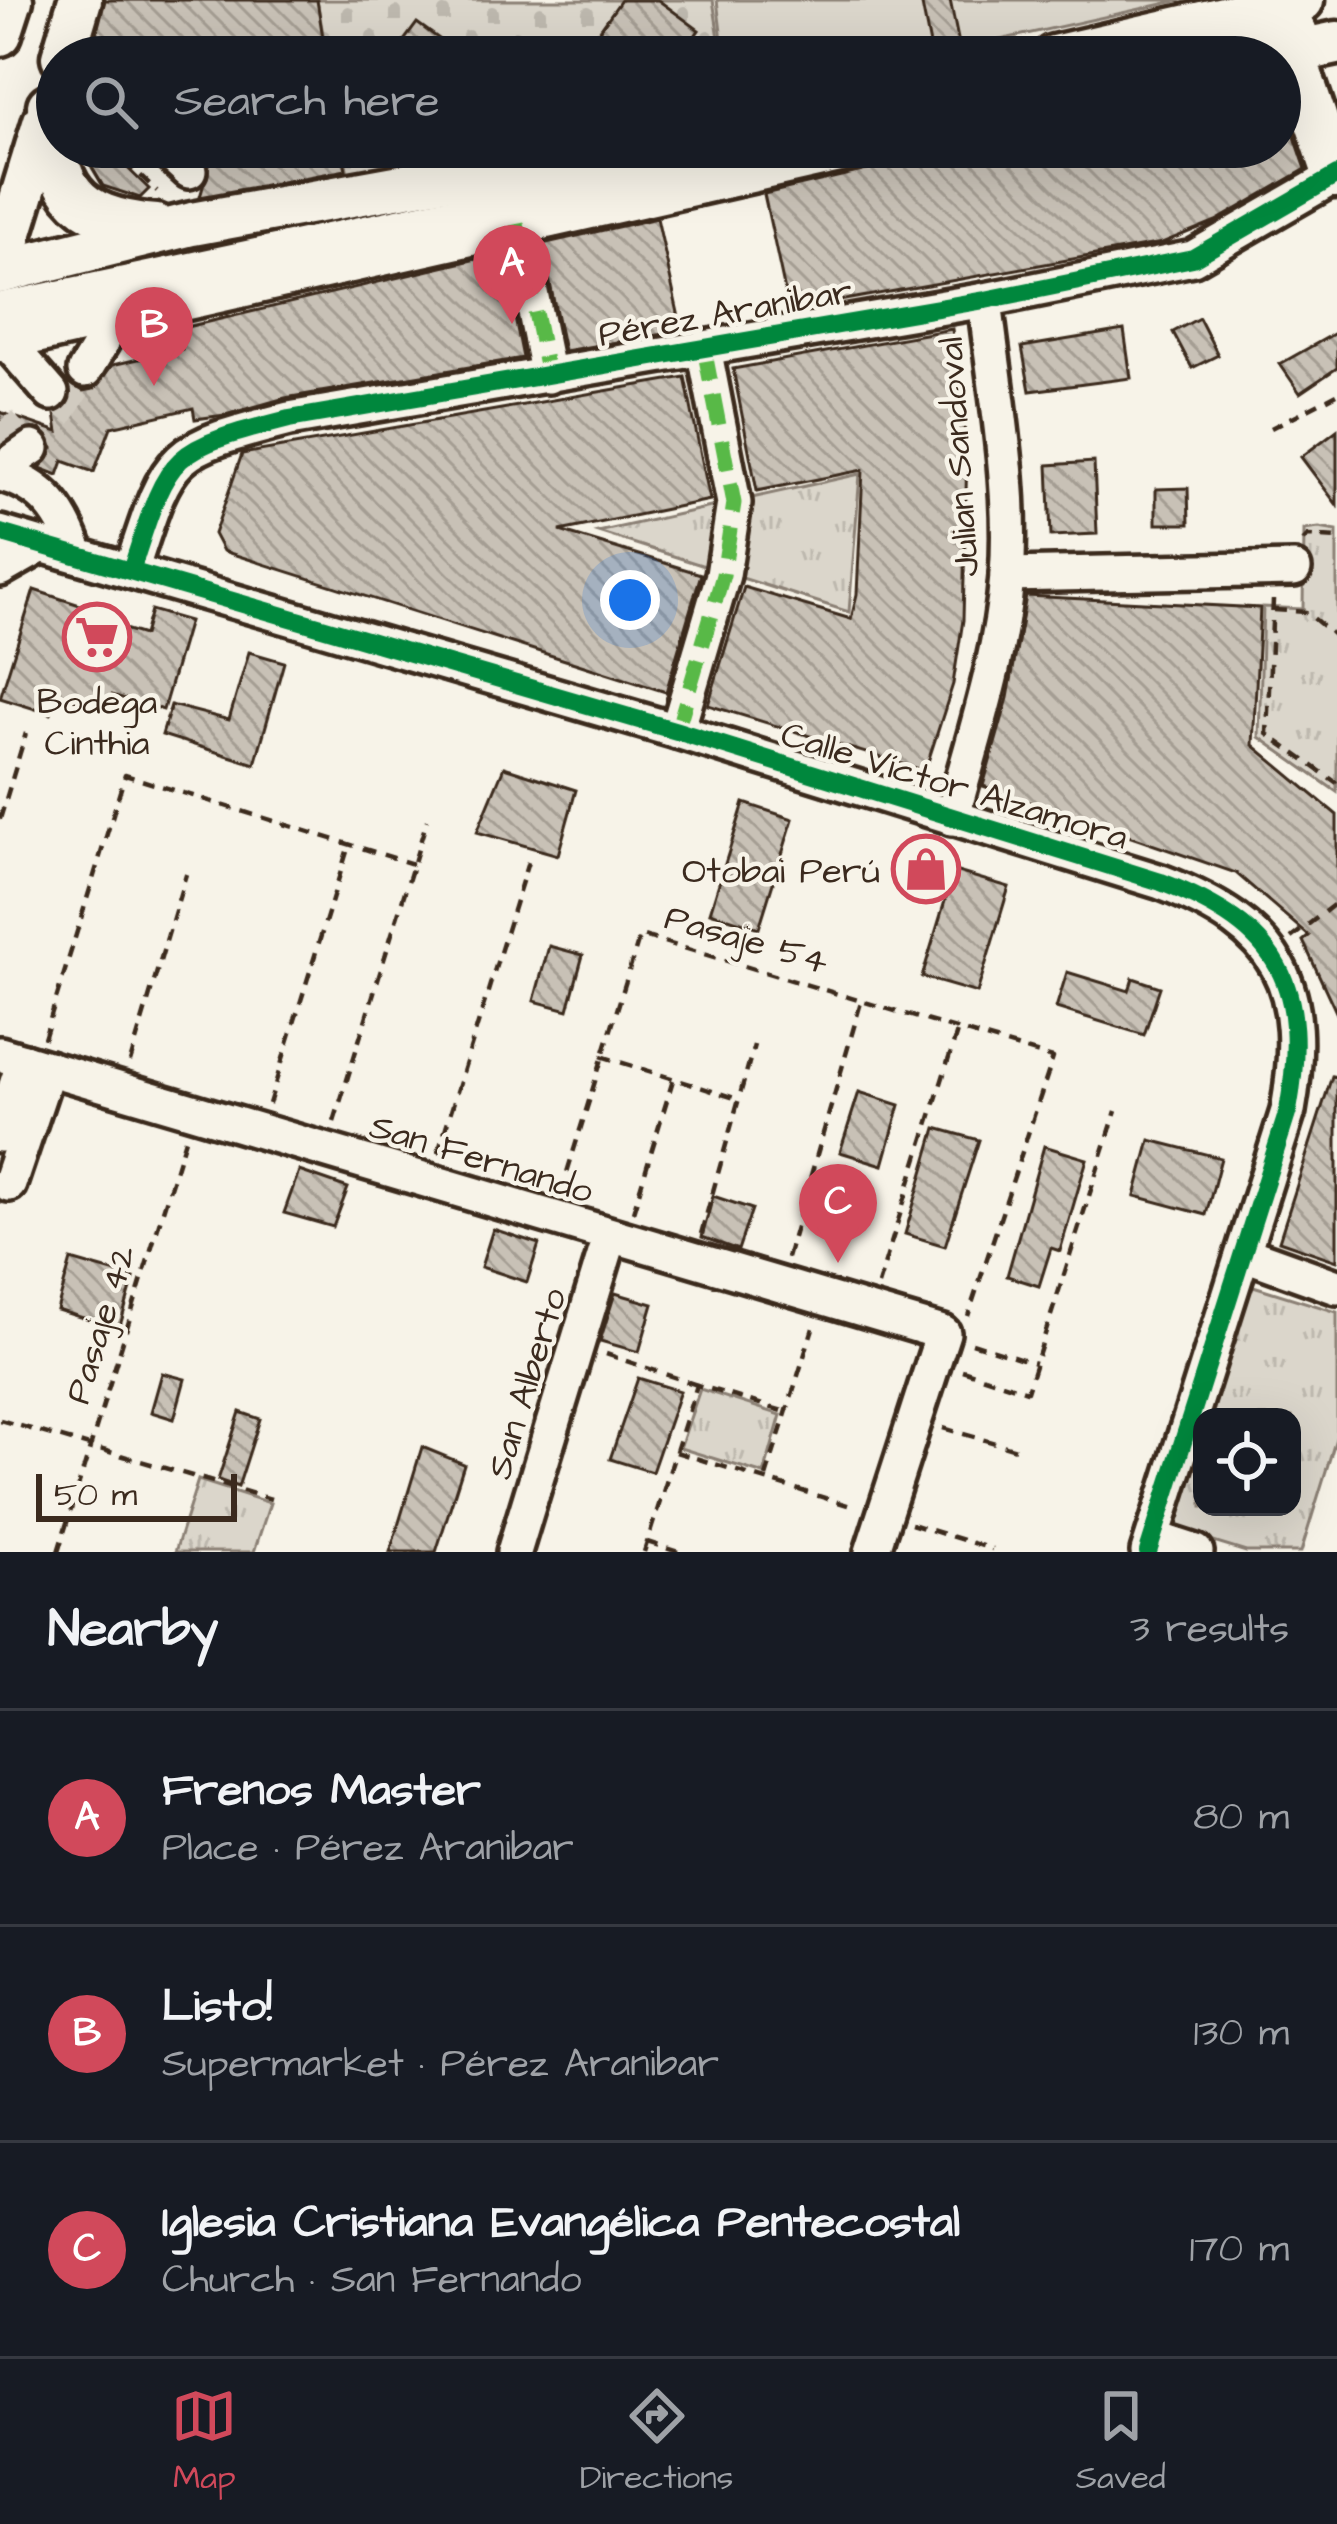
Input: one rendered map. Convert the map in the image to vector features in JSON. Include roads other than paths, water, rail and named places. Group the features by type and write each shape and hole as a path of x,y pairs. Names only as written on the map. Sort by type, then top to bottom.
{"main road":[{"path":"0,34 11,0"},
{"path":"69,36 80,0"},
{"path":"1145,36 1302,0"},
{"path":"1301,50 1337,43"},
{"path":"1301,97 1336,176"},
{"path":"0,271 36,150"},
{"path":"57,168 63,184 87,210 124,223 183,226"},
{"path":"0,271 183,226 501,168"},
{"path":"1,330 120,312 764,168"}],"street":[{"path":"1278,36 1337,23"},
{"path":"186,168 189,171"},
{"path":"53,409 1,330 50,298 672,168"},
{"name":"Pérez Aranibar","path":"131,571 154,500 176,461 201,441 289,419 985,301 1193,258 1336,176"},
{"path":"517,224 548,376"},
{"path":"0,271 50,298"},
{"name":"Julian Sandoval","path":"952,818 1000,626 1007,575 1000,433 985,301"},
{"path":"85,370 120,312"},
{"path":"677,731 723,575 734,503 704,348"},
{"path":"17,460 35,488 54,504 77,555"},
{"name":"Calle Víctor Alzamora","path":"0,533 677,731 1216,903 1273,952 1295,1010 1298,1054 1288,1111 1151,1545"},
{"path":"0,569 42,545"},
{"path":"1007,575 1284,569"},
{"path":"0,1135 27,1062"},
{"path":"9,1184 27,1062"},
{"name":"San Fernando","path":"27,1062 868,1313 938,1347 872,1552"},
{"name":"San Alberto","path":"514,1552 578,1345 617,1239"},
{"path":"1245,1255 1337,1287"},
{"path":"1151,1545 1196,1552"}],"tunnel":[{"path":"56,415 85,370"},
{"path":"0,422 24,451"}],"place":[{"name":"Frenos Master","path":"512,324"},
{"name":"Listo!","path":"154,386"},
{"name":"Bodega Cinthia","path":"97,637"},
{"name":"Otobai Perú","path":"926,869"},
{"name":"Iglesia Cristiana Evangélica Pentecostal","path":"838,1263"}]}
